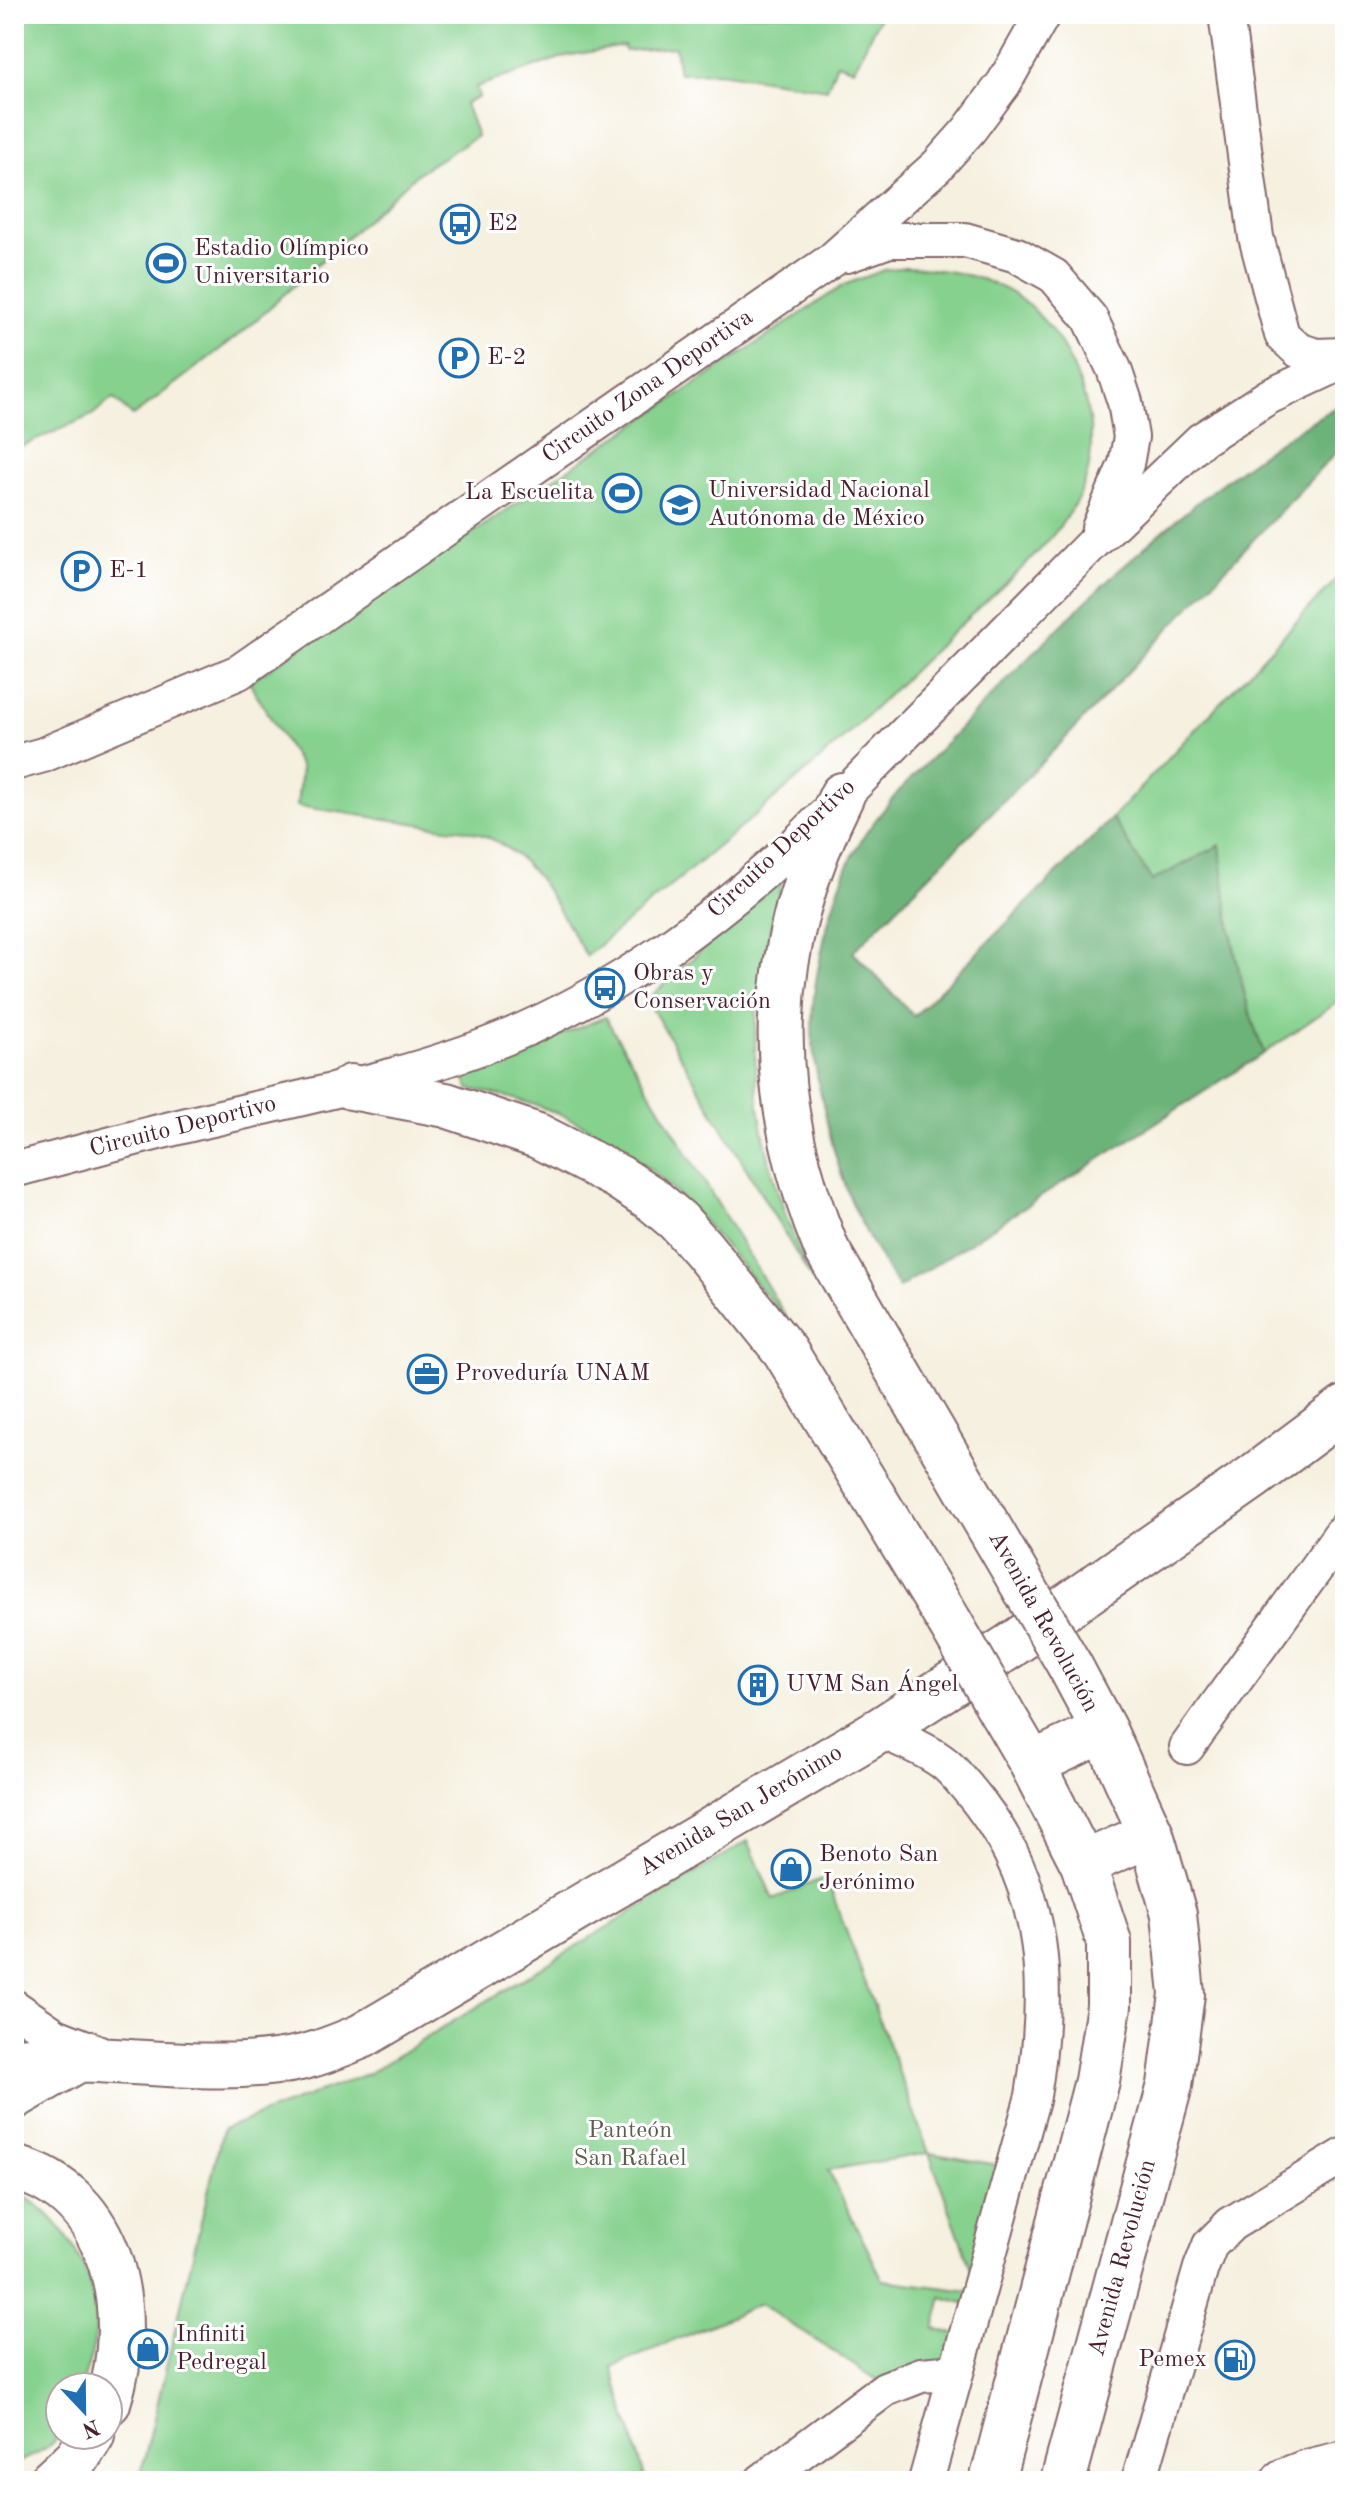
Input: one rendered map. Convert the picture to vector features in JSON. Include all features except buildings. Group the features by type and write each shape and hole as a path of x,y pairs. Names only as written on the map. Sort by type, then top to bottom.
{"main road":[{"name":"Avenida Revolución","path":"842,795 808,871 796,911 784,979 780,1034 782,1079 797,1167 827,1250 1070,1666 1104,1730 1151,1834 1174,1914 1182,1994 1170,2085 1063,2481"},
{"path":"351,1087 446,1105 538,1136 618,1177 678,1221 785,1351 949,1621 1032,1764 1083,1864 1109,1942 1109,2006 1097,2081 992,2481"},
{"name":"Avenida San Jerónimo","path":"14,2060 82,2058 145,2064 273,2062 304,2057 362,2036 880,1730 1010,1646 1253,1477 1345,1408"},
{"path":"1032,1764 1104,1730"},
{"path":"1083,1864 1151,1834"},
{"path":"14,2097 82,2058"},
{"path":"14,2168 49,2180 76,2201 90,2219 110,2259 119,2307 119,2357 116,2371"},
{"path":"52,2481 82,2451"},
{"path":"1284,2481 1345,2463"}],"street":[{"name":"Circuito Zona Deportiva","path":"14,763 43,755 239,672 832,260 937,166 969,130 1004,83 1043,14"},
{"path":"1226,14 1256,237 1282,335 1298,350 1316,356 1345,355"},
{"path":"832,260 889,240 965,240 1017,255 1054,276 1090,318 1114,369 1125,402 1131,437 1126,464 1093,543"},
{"name":"Circuito Deportivo","path":"14,1170 404,1073 494,1042 605,988 707,920 800,840 1093,543 1201,440 1268,397 1345,361"},
{"path":"1187,1747 1345,1528"},
{"path":"880,1730 944,1763 990,1817 1026,1882 1039,1949 1042,2021 1033,2096 926,2481"},
{"path":"14,2007 56,2036 85,2048 145,2064"},
{"path":"1139,2481 1210,2245 1231,2224 1345,2155"},
{"path":"762,2481 885,2389 921,2375 956,2372"}],"green space":[{"name":"Estadio Olímpico Universitario","path":"14,14 881,14 854,69 837,63 827,89 719,72 679,73 675,47 625,51 624,46 566,56 476,87 479,97 465,104 477,136 419,172 245,330 133,416 113,398 92,415 14,450"},
{"path":"905,267 955,272 978,278 999,286 1036,312 1052,330 1074,369 1086,402 1091,454 1083,487 1073,507 1045,544 827,753 586,956 561,912 532,871 496,841 473,832 297,806 301,768 249,682 844,285 884,270"},
{"path":"1345,402 1345,443 1057,747 853,952 914,1016 1112,818 1152,881 1220,845 1234,951 1264,1053 899,1288 860,1222 851,1200 829,1130 814,1056 812,1015 820,962 834,904 853,855 868,830 899,791 1109,580 1223,482"},
{"path":"1345,570 1345,997 1264,1053 1247,1003 1235,951 1220,846 1152,881 1112,818"},
{"path":"783,876 758,1002 757,1087 761,1121 776,1186 812,1280 647,1000"},
{"path":"605,1017 792,1327 689,1206 618,1145 576,1121 527,1102 469,1089 463,1075"},
{"name":"Panteón San Rafael","path":"748,1841 773,1899 826,1877 929,2153 828,2170 883,2280 971,2291 967,2304 942,2297 934,2328 958,2335 951,2362 881,2383 760,2304 612,2367 646,2481 139,2481 223,2129 369,2073"},
{"path":"929,2153 1004,2166 974,2277"},
{"path":"14,2191 48,2214 74,2248 90,2287 96,2327 86,2371 44,2371 44,2449 14,2464"}],"place":[{"name":"E2","path":"460,224"},
{"name":"Estadio Olímpico Universitario","path":"166,263"},
{"name":"E-2","path":"459,358"},
{"name":"La Escuelita","path":"622,493"},
{"name":"Universidad Nacional Autónoma de México","path":"680,505"},
{"name":"E-1","path":"81,571"},
{"name":"Obras y Conservación","path":"605,988"},
{"name":"Proveduría UNAM","path":"427,1374"},
{"name":"UVM San Ángel","path":"758,1685"},
{"name":"Benoto San Jerónimo","path":"791,1869"},
{"name":"Infiniti Pedregal","path":"148,2349"},
{"name":"Pemex","path":"1235,2360"}]}
